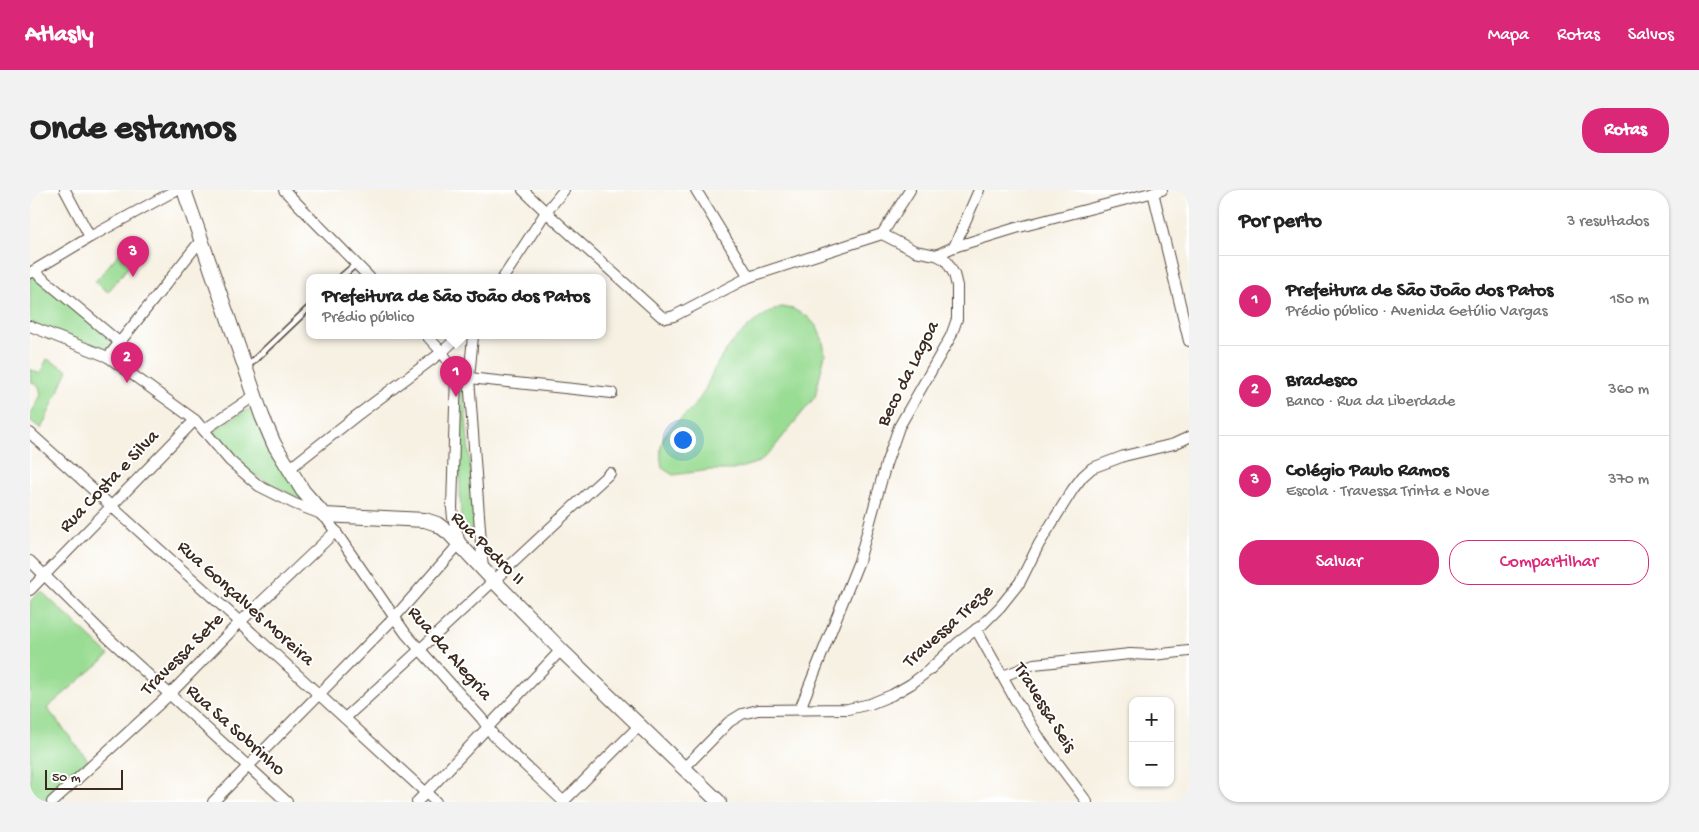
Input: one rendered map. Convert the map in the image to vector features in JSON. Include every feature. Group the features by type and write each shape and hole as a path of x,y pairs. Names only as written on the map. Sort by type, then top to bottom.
{"street":[{"path":"65,190 90,237"},
{"path":"119,342 32,272 90,237 176,190"},
{"path":"184,190 254,396 274,444 302,491 324,514"},
{"path":"284,190 366,274"},
{"path":"523,190 661,316 666,318 674,316 749,277 882,234 910,190"},
{"path":"506,274 546,212 564,190"},
{"path":"696,190 749,277"},
{"path":"954,247 980,190"},
{"path":"882,234 914,251 936,255 954,247 1016,228 1157,191 1189,341"},
{"path":"108,357 201,240"},
{"name":"Beco da Lagoa","path":"800,709 859,562 886,464 900,427 951,336 957,319 958,299 954,274 946,260 936,255"},
{"path":"30,326 108,357 194,420 230,461 259,486 295,504 324,514"},
{"path":"430,339 442,352 456,373 469,378 612,394"},
{"path":"289,469 442,352 456,339"},
{"path":"474,339 469,378 488,575"},
{"path":"213,802 394,618 460,543 452,508 456,373"},
{"path":"204,430 254,396"},
{"name":"Rua Costa e Silva","path":"30,590 194,420"},
{"name":"Rua Gonçalves Moreira","path":"30,433 436,802"},
{"name":"Travessa Treze","path":"684,768 730,722 742,714 758,710 848,709 870,704 892,695 910,684 928,671 1000,607 1020,582 1039,544 1063,505 1083,476 1092,468 1124,456 1174,444 1189,437"},
{"path":"345,718 420,650 488,575 610,473"},
{"name":"Rua Pedro II","path":"324,514 425,520 437,524 460,543 488,575 561,650 719,802"},
{"name":"Rua da Alegria","path":"324,514 394,618 420,650 494,736 563,802"},
{"name":"Travessa Sete","path":"52,802 169,695 240,622 336,530"},
{"name":"Rua Sa Sobrinho","path":"30,561 169,695 287,802"},
{"name":"Travessa Seis","path":"976,629 1042,742 1088,802"},
{"path":"417,802 561,650"},
{"path":"1003,676 1034,664 1130,654 1153,655 1189,651"},
{"path":"563,802 640,725"}],"lane":[{"path":"345,274 356,264"},
{"path":"245,369 306,311"}],"green space":[{"path":"120,252 132,262 108,292 95,282"},
{"path":"33,274 117,343 107,355 30,324 30,276"},
{"path":"781,307 793,309 808,317 817,327 823,341 825,354 815,397 772,450 759,462 733,470 710,470 673,475 662,468 661,454 664,436 700,398 727,349 734,340 761,317"},
{"path":"47,359 68,370 41,429 30,420 30,416 41,395 39,387 30,381 30,369 40,374"},
{"path":"463,385 476,530 461,529 458,386"},
{"path":"248,409 255,411 266,444 305,502 247,471 216,435 215,432 219,427"},
{"path":"41,591 109,655 47,708 88,760 42,802 30,802 30,601"}],"place":[{"name":"Colégio Paulo Ramos","path":"133,277"},
{"name":"Bradesco","path":"127,383"},
{"name":"Prefeitura de São João dos Patos","path":"456,397"}]}
